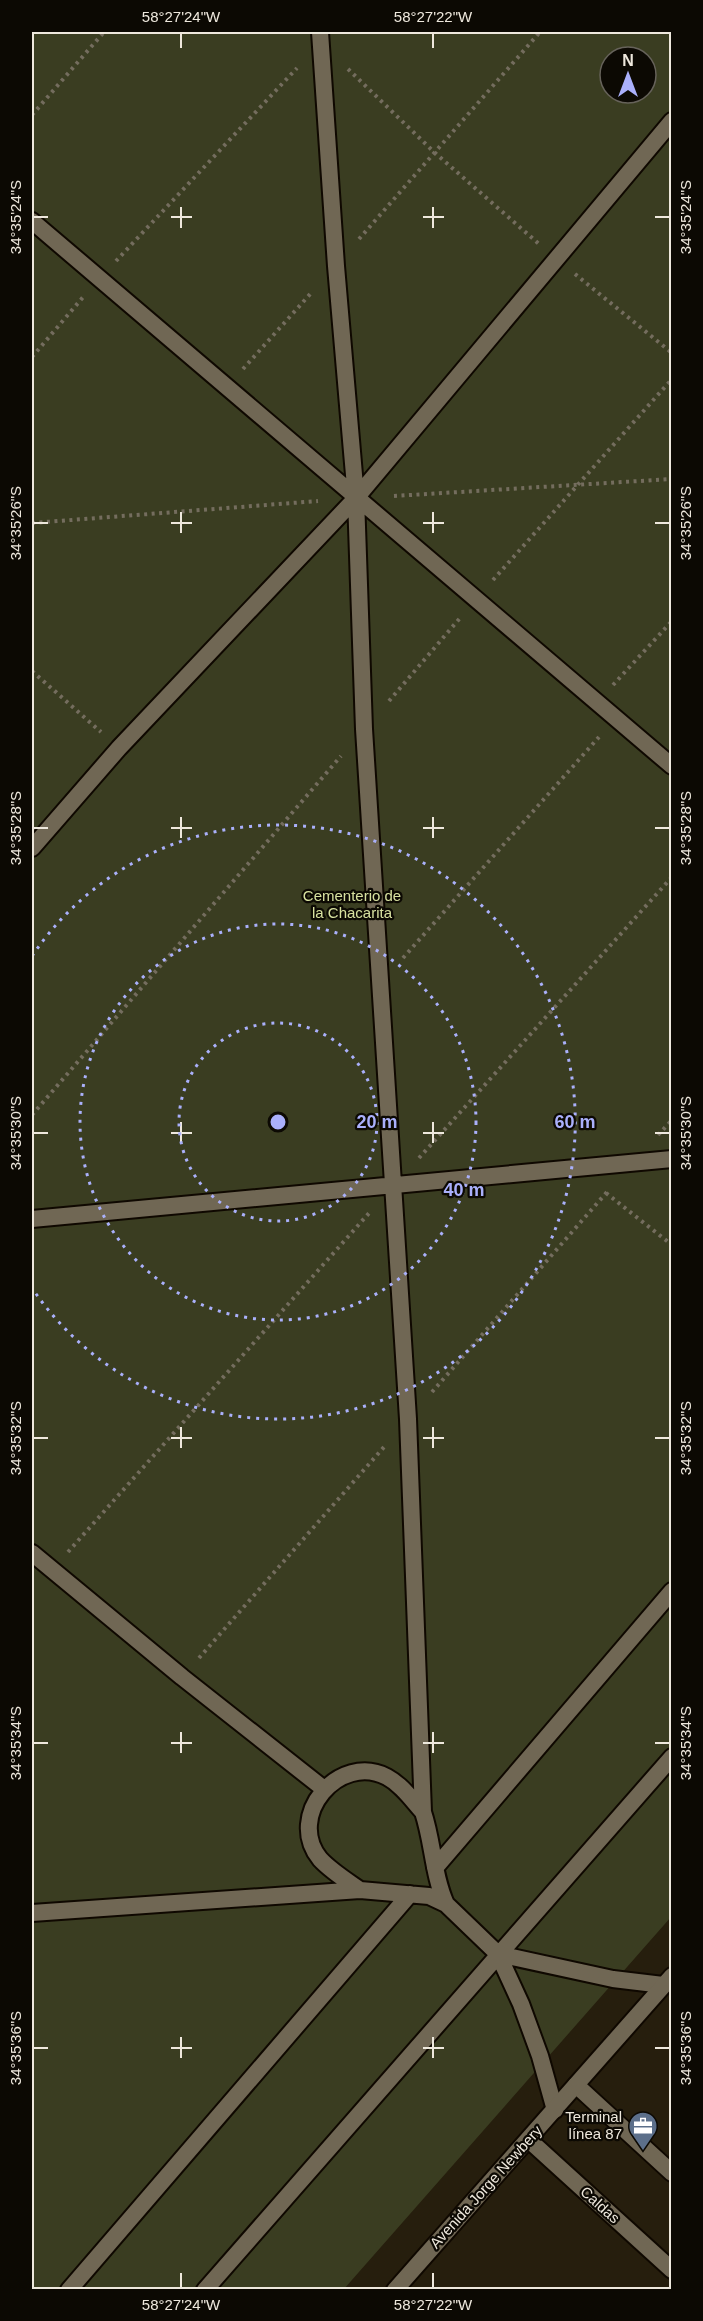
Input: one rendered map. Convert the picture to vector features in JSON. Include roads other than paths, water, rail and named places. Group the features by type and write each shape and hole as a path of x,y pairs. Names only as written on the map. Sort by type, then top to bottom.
{"main road":[{"path":"320,37 336,266 356,498 364,729 395,1185 408,1419 423,1812 429,1832 438,1888 446,1904"},
{"path":"32,848 119,748 356,498 672,121"},
{"path":"32,222 672,766"},
{"path":"32,1219 672,1159"},
{"path":"32,1553 182,1677 324,1789"},
{"path":"435,1868 672,1591"},
{"path":"205,2289 672,1757"},
{"path":"360,1890 343,1879 320,1858 311,1842 309,1822 314,1804 324,1789 340,1777 362,1772 385,1776 404,1790 423,1812"},
{"path":"32,1913 360,1890 429,1896 446,1904 498,1954 525,2014 555,2110"},
{"path":"69,2289 410,1894"},
{"path":"498,1954 613,1979 667,1980"},
{"name":"Avenida Jorge Newbery","path":"395,2289 529,2140 667,1980"},
{"path":"576,2085 672,2173"},
{"name":"Caldas","path":"529,2140 672,2270"}],"place":[{"name":"Terminal línea 87","path":"643,2152"}],"park label":[{"name":"Cementerio de la Chacarita","path":"352,904"}]}
